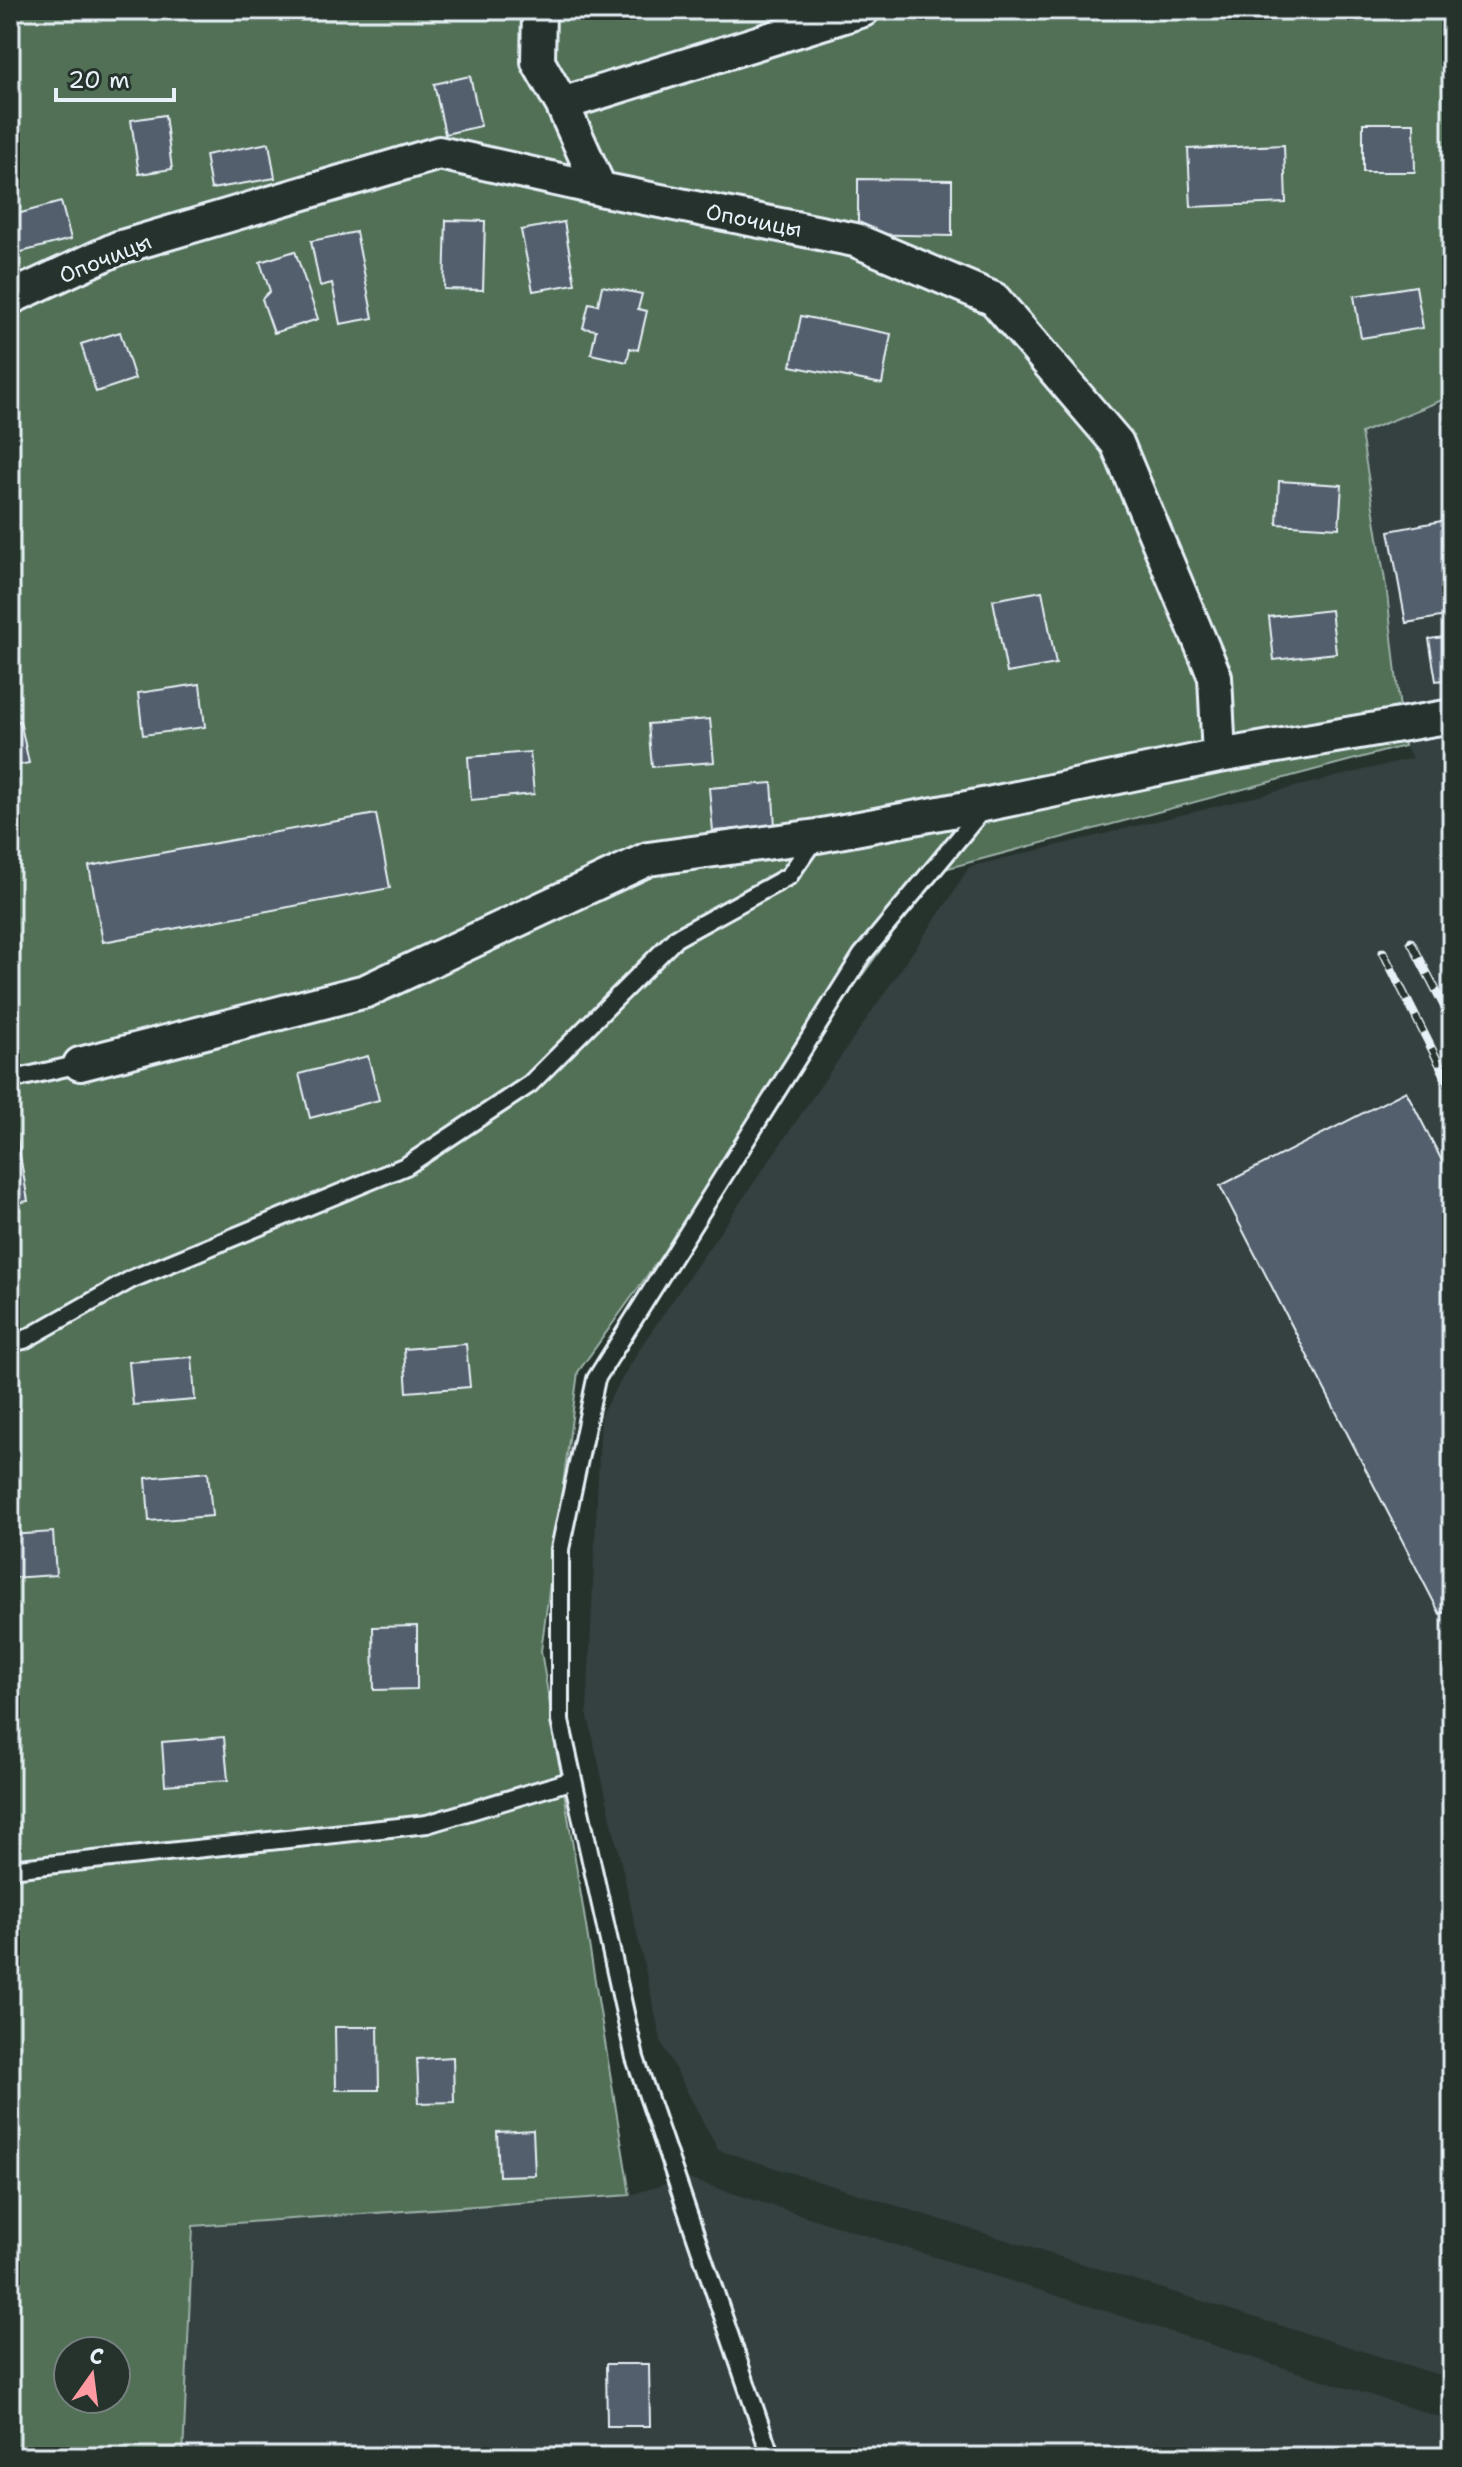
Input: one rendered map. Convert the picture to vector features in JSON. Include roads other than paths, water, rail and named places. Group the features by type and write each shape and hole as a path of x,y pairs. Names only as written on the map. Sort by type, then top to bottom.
{"street":[{"path":"539,10 538,62 562,104 600,189"},
{"path":"562,104 863,10"},
{"name":"Опочицы","path":"10,298 118,248 439,153 855,240 994,299 1117,443 1215,677 1219,756"},
{"path":"80,1064 366,991 648,859 817,836 1219,756 1452,716"}],"lane":[{"path":"771,2457 635,2058 560,1721 560,1549 596,1379 862,955 988,804"},
{"path":"10,1343 24,1340 132,1279 406,1166 530,1084 676,938 789,876 817,836"},
{"path":"10,1080 80,1064"},
{"path":"10,1869 427,1824 573,1780"}],"railway":[{"path":"1411,942 1452,1021"},
{"path":"1383,952 1452,1089"}]}
